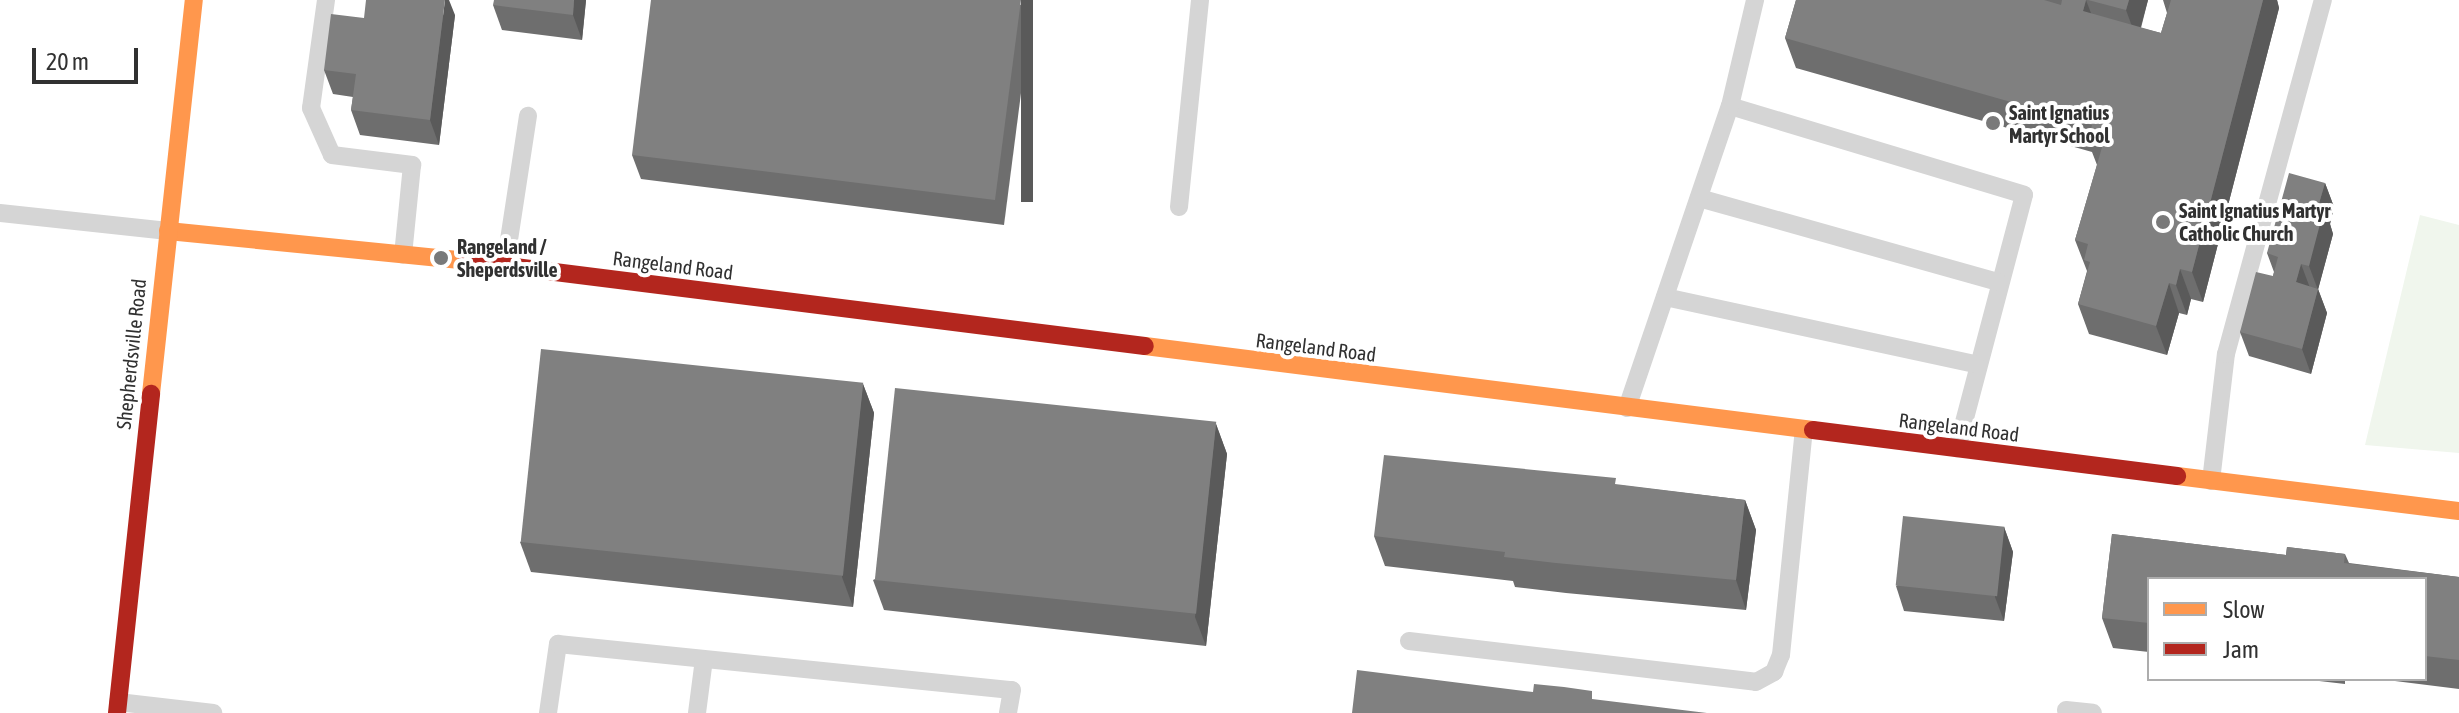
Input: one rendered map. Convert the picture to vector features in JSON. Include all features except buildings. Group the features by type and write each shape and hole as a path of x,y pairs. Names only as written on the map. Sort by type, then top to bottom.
{"street":[{"name":"Shepherdsville Road","path":"117,708 194,0"},
{"name":"Rangeland Road","path":"168,231 505,266 2459,511"}],"lane":[{"path":"326,0 311,108 332,155 412,165 403,255"},
{"path":"1179,207 1200,0"},
{"path":"1627,408 1730,106 1755,0"},
{"path":"2211,481 2226,354 2323,0"},
{"path":"1730,106 2024,195 1976,364 1957,448"},
{"path":"505,266 528,116"},
{"path":"1699,198 1998,282"},
{"path":"0,213 168,231"},
{"path":"1665,297 1976,364"},
{"path":"1409,641 1756,682 1774,672 1781,655 1804,430"},
{"path":"548,713 558,644 1012,690 1008,713"},
{"path":"697,713 704,659"},
{"path":"117,708 213,713"},
{"path":"2066,710 2093,713"}],"shaded area":[{"path":"2420,215 2459,225 2459,453 2365,445"}],"traffic: slow":[{"path":"151,394 194,0"},
{"path":"168,231 467,261"},
{"path":"1145,346 1813,430"},
{"path":"2177,476 2459,511"}],"traffic: jam":[{"path":"467,261 1145,346"},
{"path":"117,713 151,394"},
{"path":"1813,430 2177,476"}],"place":[{"name":"Saint Ignatius Martyr School","path":"1993,123"},
{"name":"Saint Ignatius Martyr Catholic Church","path":"2163,222"},
{"name":"Rangeland / Sheperdsville","path":"441,258"}]}
